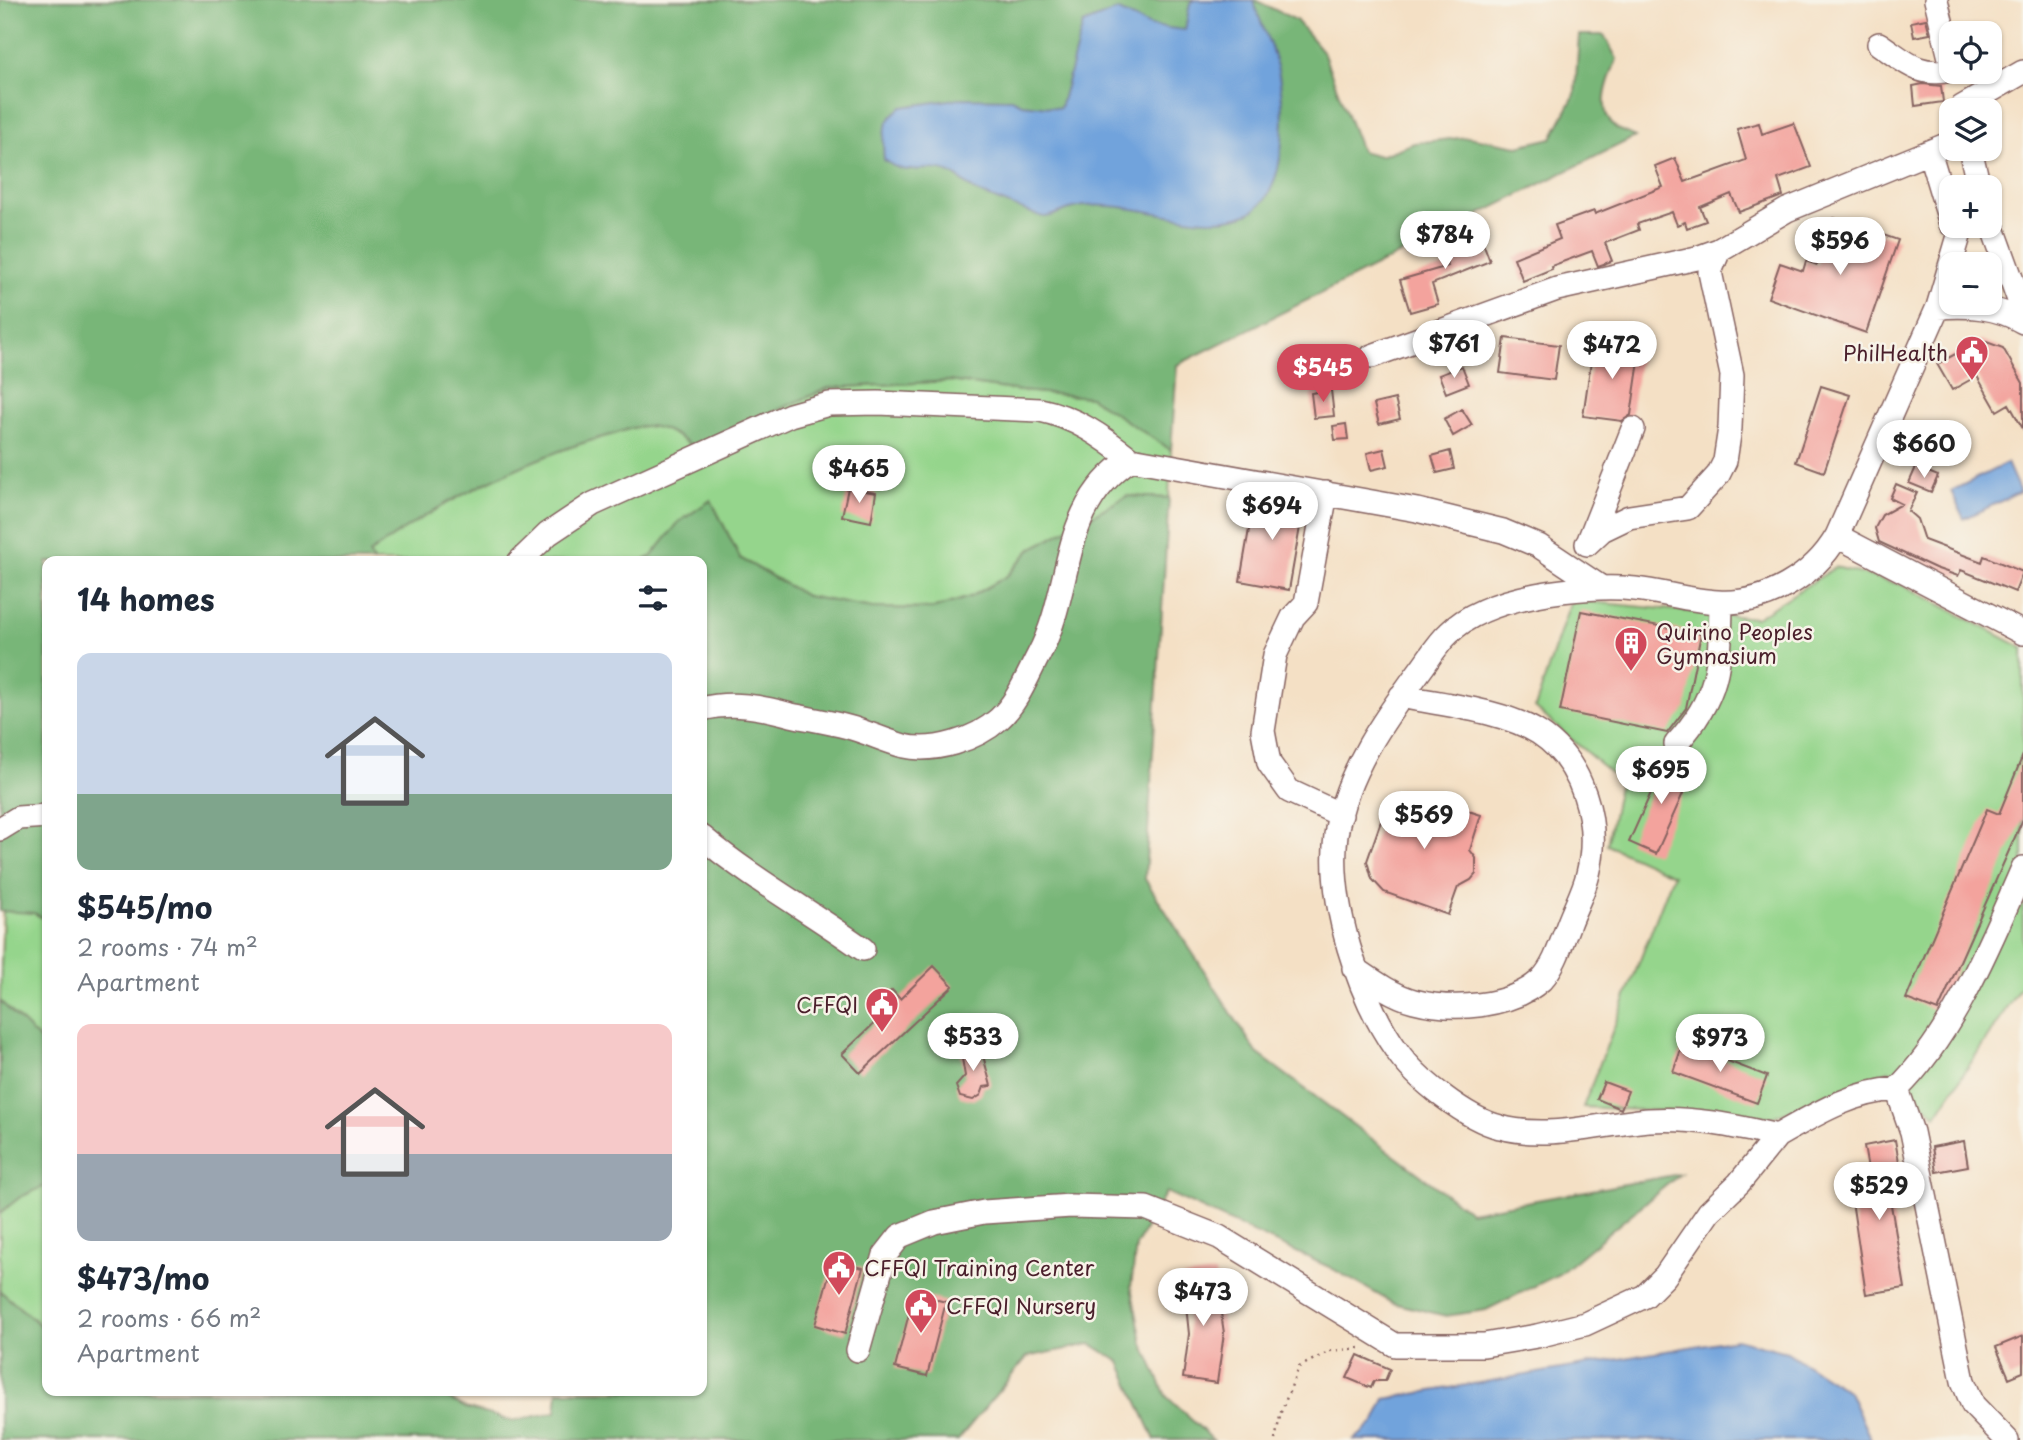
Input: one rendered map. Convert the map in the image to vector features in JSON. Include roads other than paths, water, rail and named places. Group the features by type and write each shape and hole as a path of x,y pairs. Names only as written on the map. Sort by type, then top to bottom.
{"street":[{"path":"1936,0 1941,21"},
{"path":"1880,44 1915,69 1931,74 1939,73"},
{"path":"1981,98 2023,72"},
{"path":"1372,356 1557,289 1698,258 1719,250 1787,210 1939,149"},
{"path":"1930,154 1939,180"},
{"path":"1777,1136 1691,1119 1648,1120 1590,1128 1540,1130 1500,1127 1461,1109 1419,1075 1397,1051 1354,968 1337,889 1335,857 1341,815 1348,790 1376,733 1401,696 1450,632 1484,609 1520,599 1602,588 1635,589 1721,603 1767,596 1817,563 1837,536 1938,307 1954,238"},
{"path":"1997,238 2023,311"},
{"path":"1587,544 1602,530 1629,517 1688,508 1718,475 1725,461 1730,428 1732,375 1710,272 1719,250"},
{"path":"1938,307 1988,308 2007,312 2023,322"},
{"path":"525,556 548,534 624,488 790,415 829,404 878,403 1040,410 1079,422 1131,459 1417,509 1503,531 1538,546 1602,588"},
{"path":"1578,572 1633,429"},
{"path":"707,708 727,704 760,707 848,727 906,746 927,747 975,735 999,719 1016,698 1042,650 1083,513 1098,485 1131,459"},
{"path":"1326,493 1306,603 1293,617 1275,655 1263,731 1269,763 1289,791 1341,815"},
{"path":"1837,536 2023,633"},
{"path":"1676,744 1706,704 1720,666 1721,603"},
{"path":"1354,968 1384,988 1413,1001 1445,1006 1507,999 1541,979 1559,950 1589,873 1588,801 1569,760 1538,732 1488,713 1401,696"},
{"path":"0,829 19,818 42,816"},
{"path":"707,841 753,877 796,901 863,949"},
{"path":"858,1350 885,1255 900,1236 934,1222 984,1212 1071,1206 1146,1208 1219,1237 1395,1345 1484,1345 1585,1324 1645,1296 1665,1276 1709,1212 1739,1183 1777,1136 1834,1104 1867,1093 1897,1089 1932,1051 1994,934 2023,868"},
{"path":"1897,1089 1912,1132 1964,1381 1973,1405 2007,1440"}],"water":[{"path":"1194,0 1253,0 1277,65 1283,129 1278,170 1262,203 1249,213 1216,220 1178,217 1123,207 1083,206 1044,217 975,191 950,173 936,169 901,169 884,160 883,145 887,124 902,107 962,98 1012,99 1022,104 1060,108 1083,24 1117,10 1151,26 1185,30 1190,3"},
{"path":"2007,463 2020,492 1964,519 1951,491"},
{"path":"1736,1339 1787,1352 1849,1392 1871,1440 1354,1440 1374,1423 1385,1399"}],"place":[{"name":"PhilHealth","path":"1972,382"},
{"name":"Quirino Peoples Gymnasium","path":"1631,673"},
{"name":"CFFQI","path":"882,1034"},
{"name":"CFFQI Training Center","path":"839,1297"},
{"name":"CFFQI Nursery","path":"921,1335"}]}
